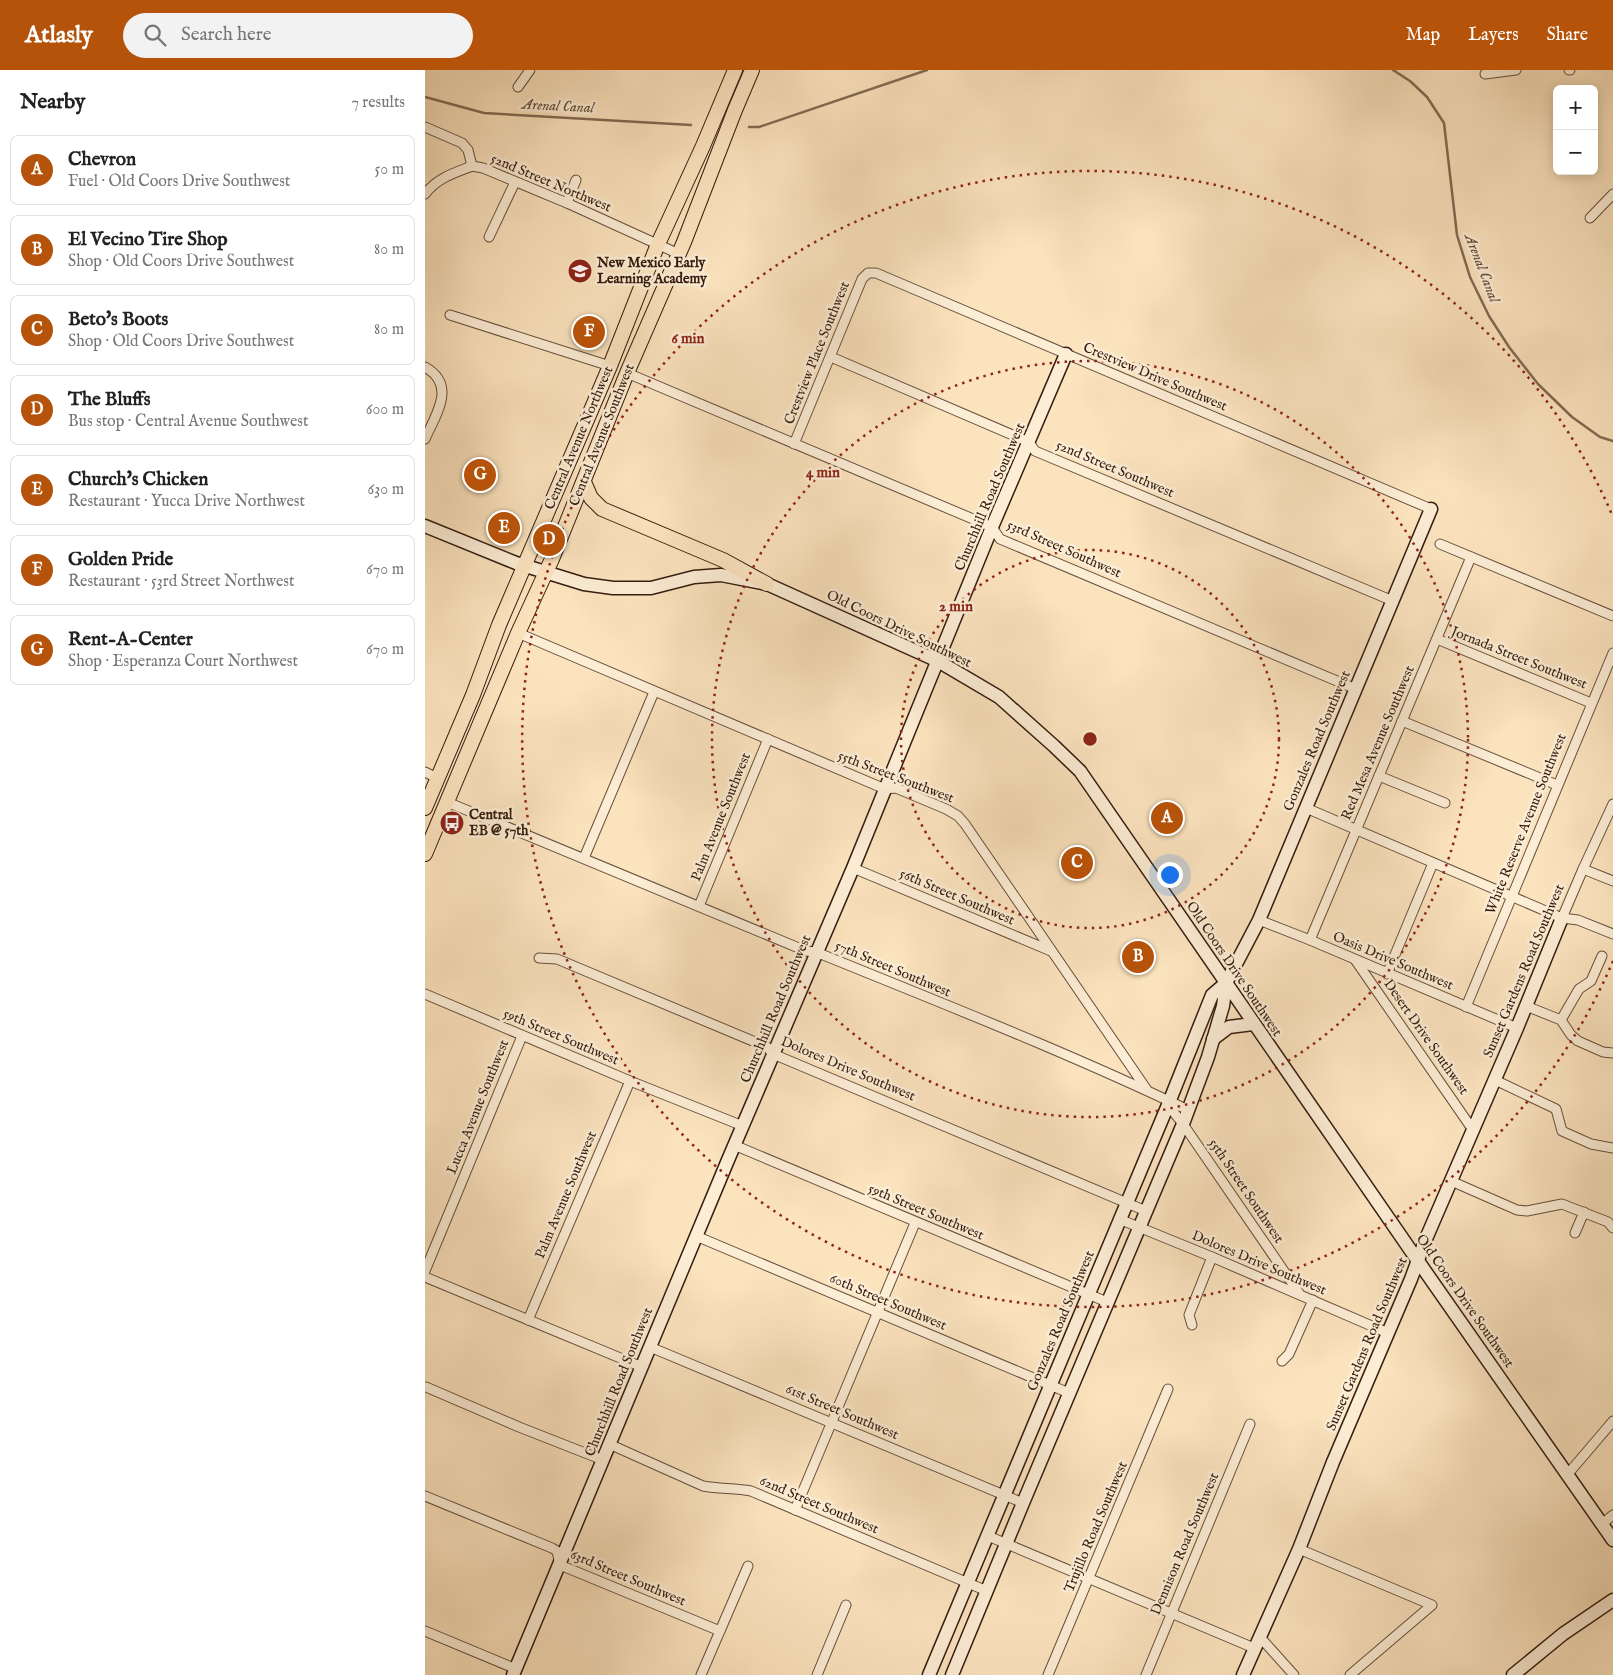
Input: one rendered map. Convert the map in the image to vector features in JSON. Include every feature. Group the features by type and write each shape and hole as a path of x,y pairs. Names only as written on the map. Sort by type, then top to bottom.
{"main road":[{"name":"Central Avenue Northwest","path":"425,808 431,775 473,695 499,625 610,366 658,244 735,70"},
{"name":"Central Avenue Southwest","path":"425,854 584,482 627,374 679,254 752,70"},
{"path":"584,482 591,498 602,509 723,560 767,584"}],"street":[{"path":"518,87 530,70"},
{"path":"1485,74 1516,70"},
{"name":"52nd Street Northwest","path":"425,127 462,143 468,150 472,166 483,168 567,203 679,254"},
{"path":"425,194 435,182 472,166"},
{"path":"567,203 576,180"},
{"path":"489,237 515,182"},
{"path":"1590,218 1613,194"},
{"name":"Crestview Drive Southwest","path":"868,273 876,273 1431,509"},
{"name":"Crestview Place Southwest","path":"794,444 862,279 868,273"},
{"path":"451,316 610,366"},
{"name":"Churchhill Road Southwest","path":"515,1672 734,1145 853,868 992,527 1066,354"},
{"name":"52nd Street Southwest","path":"831,357 1029,442 1035,451 1393,601"},
{"path":"425,367 435,372 443,389 442,401 425,439"},
{"name":"53rd Street Southwest","path":"627,374 992,527 1000,539 1356,689"},
{"name":"Gonzales Road Southwest","path":"952,1675 1183,1124 1208,1057 1223,1004 1226,983 1259,920 1431,509"},
{"name":"Old Coors Drive Southwest","path":"425,526 525,566 584,584 613,588 651,588 694,577 721,575 767,584 938,661 999,697 1080,771 1253,1024 1613,1540"},
{"path":"1440,544 1613,616"},
{"name":"Red Mesa Avenue Southwest","path":"1309,940 1471,557"},
{"name":"55th Street Southwest","path":"518,633 885,789 896,788 958,816 1147,1090"},
{"name":"Jornada Street Southwest","path":"1437,639 1591,703"},
{"name":"White Reserve Avenue Southwest","path":"1466,1007 1613,653"},
{"path":"584,858 654,692"},
{"path":"1402,721 1557,785"},
{"name":"Palm Avenue Southwest","path":"699,906 768,739"},
{"path":"1379,776 1445,803"},
{"name":"57th Street Southwest","path":"447,802 807,951 817,952 1147,1090 1168,1103 1188,1110"},
{"name":"Sunset Gardens Road Southwest","path":"1243,1675 1299,1548 1333,1462 1527,1006 1562,918 1613,804"},
{"path":"1306,808 1562,918 1578,920 1613,934"},
{"path":"1387,974 1433,863"},
{"name":"56th Street Southwest","path":"853,868 1051,952"},
{"path":"1583,869 1613,881"},
{"name":"Oasis Drive Southwest","path":"1259,920 1517,1028"},
{"path":"1561,1020 1579,989 1591,981 1602,956"},
{"name":"Dolores Drive Southwest","path":"539,958 557,958 767,1047 773,1054 1146,1211"},
{"name":"Desert Drive Southwest","path":"1356,961 1473,1130"},
{"name":"Gonzales Road Southwest","path":"929,1675 1212,995 1226,983"},
{"name":"59th Street Southwest","path":"425,994 630,1082 743,1126"},
{"path":"1527,1006 1561,1020 1571,1035 1578,1041 1603,1052 1613,1053"},
{"path":"1213,1039 1229,1027 1253,1024"},
{"name":"Lucca Avenue Southwest","path":"425,1271 522,1036"},
{"path":"1495,1080 1556,1109 1562,1131 1591,1144 1613,1148"},
{"name":"Palm Avenue Southwest","path":"528,1320 630,1082"},
{"name":"55th Street Southwest","path":"1168,1103 1300,1294"},
{"name":"59th Street Southwest","path":"734,1145 915,1223 1107,1302"},
{"path":"1451,1181 1517,1210 1562,1204 1608,1222 1613,1228"},
{"path":"1575,1233 1584,1212"},
{"name":"Dolores Drive Southwest","path":"1119,1219 1300,1294 1388,1333"},
{"path":"795,1510 915,1223"},
{"name":"60th Street Southwest","path":"696,1236 1069,1393"},
{"path":"1193,1325 1189,1315 1212,1257"},
{"path":"425,1278 642,1367"},
{"path":"1281,1361 1289,1354 1313,1300"},
{"name":"61st Street Southwest","path":"650,1347 1023,1502"},
{"path":"426,1387 603,1460"},
{"name":"Trujillo Road Southwest","path":"1048,1675 1168,1389"},
{"path":"1567,1475 1613,1422"},
{"name":"Dennison Road Southwest","path":"1146,1675 1250,1424"},
{"name":"62nd Street Southwest","path":"609,1444 703,1486 751,1491 987,1591"},
{"name":"63rd Street Southwest","path":"425,1496 557,1550 560,1565 720,1631"},
{"path":"1603,1524 1613,1515"},
{"path":"988,1536 1172,1613 1257,1642 1294,1675"},
{"path":"1299,1548 1432,1605 1350,1675"},
{"path":"701,1675 748,1566"},
{"path":"1513,1675 1563,1634 1613,1600"},
{"path":"817,1675 845,1606"},
{"path":"425,1631 515,1672"}],"waterway":[{"path":"749,127 759,127 927,70"},
{"name":"Arenal Canal","path":"1393,70 1410,81 1427,97 1444,123 1457,235 1470,277 1489,316 1509,347 1538,384 1572,417 1600,437 1613,441"},
{"name":"Arenal Canal","path":"425,97 484,113 691,125"}],"place":[{"name":"New Mexico Early Learning Academy","path":"580,271"},
{"name":"Golden Pride","path":"589,332"},
{"name":"Rent-A-Center","path":"480,475"},
{"name":"Church's Chicken","path":"504,528"},
{"name":"The Bluffs","path":"549,540"},
{"name":"Chevron","path":"1167,818"},
{"name":"Central EB @ 57th","path":"452,823"},
{"name":"Beto's Boots","path":"1077,863"},
{"name":"El Vecino Tire Shop","path":"1138,957"}]}
